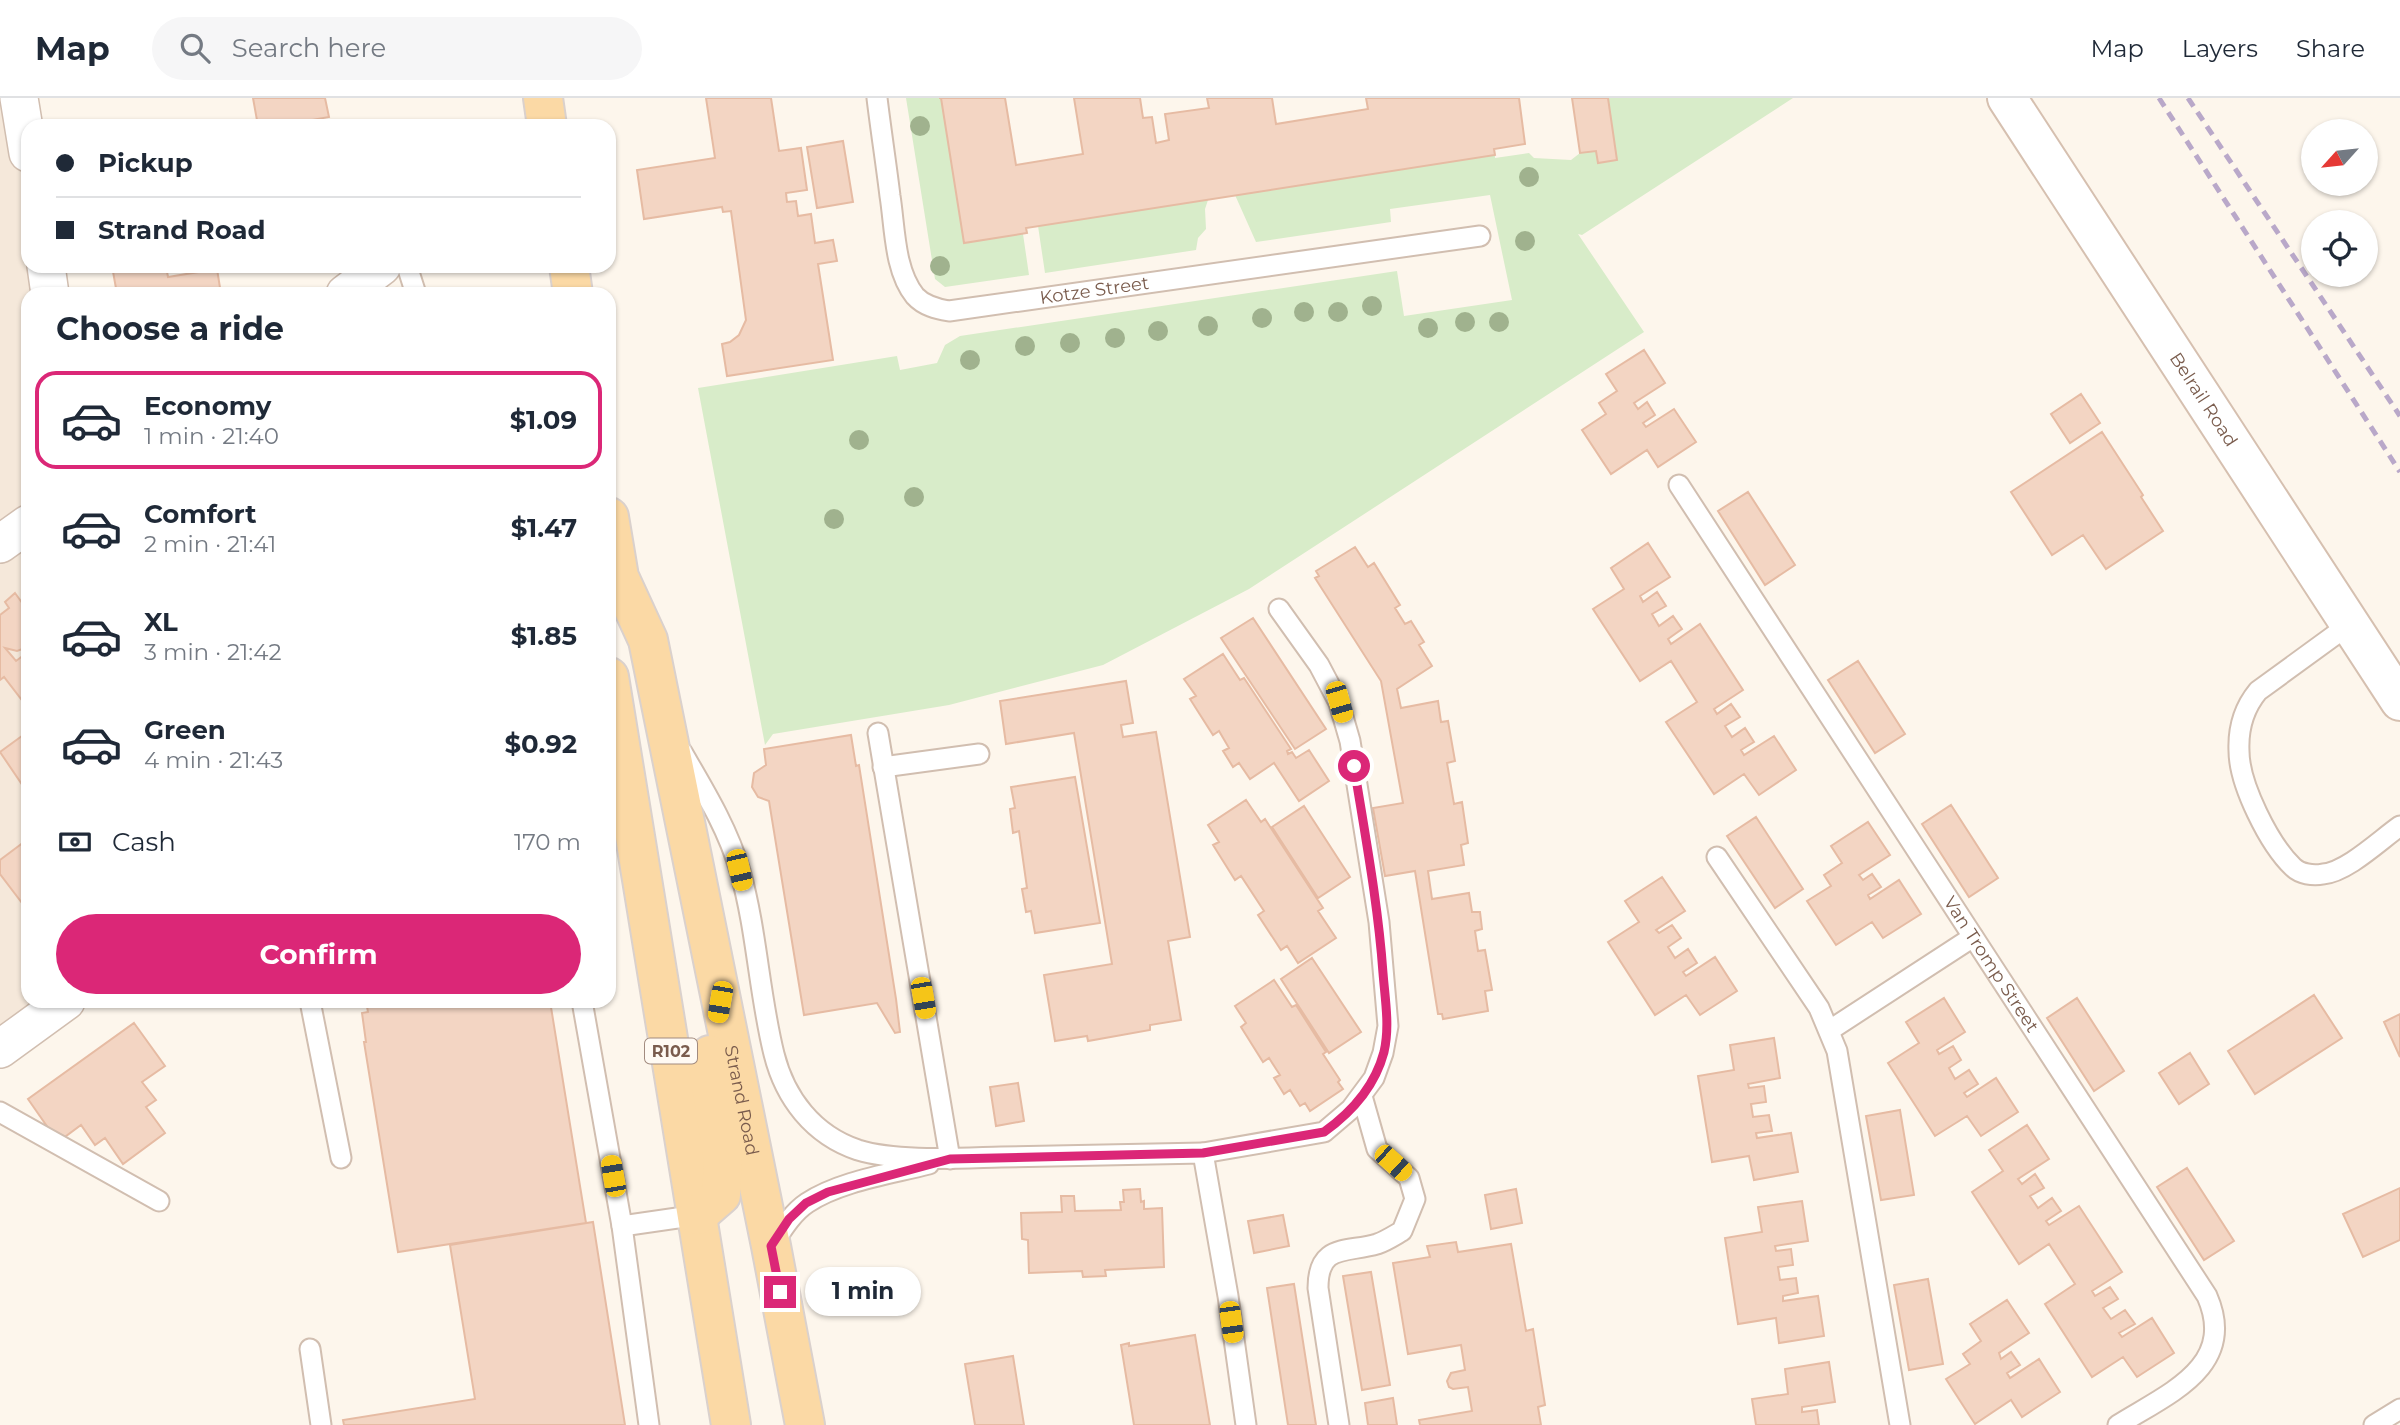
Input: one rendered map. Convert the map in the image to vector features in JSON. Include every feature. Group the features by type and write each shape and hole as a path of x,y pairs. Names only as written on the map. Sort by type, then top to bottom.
{"main road":[{"path":"543,98 546,119"},
{"name":"Strand Road","path":"616,559 619,577 648,640 805,1425"},
{"name":"Strand Road","path":"616,591 619,577"},
{"name":"R102","path":"616,719 731,1425"},
{"path":"698,1215 721,1195 723,1160 708,1067 720,1002"}],"street":[{"path":"19,98 22,119"},
{"name":"Belrail Road","path":"2007,98 2400,701"},
{"path":"354,287 373,273"},
{"path":"0,544 21,529"},
{"path":"0,1049 56,1008"}],"lane":[{"name":"Kotze Street","path":"877,98 899,258 916,297 939,309 949,311 1480,236"},
{"name":"Van Tromp Street","path":"1679,485 2207,1296 2215,1314 2214,1336 2207,1360 2192,1378 2118,1425"},
{"path":"662,717 716,811 739,870 755,941 774,1052 783,1084 807,1119 828,1135 858,1150 903,1157 950,1159 1203,1153 1324,1132 1351,1109 1374,1078 1384,1053 1388,1026 1379,922 1350,741 1339,702 1319,665 1279,609"},
{"path":"2350,624 2258,691 2249,702 2239,736 2238,754 2246,788 2258,815 2294,869 2307,874 2322,875 2337,871 2400,826"},
{"path":"878,733 950,1159"},
{"path":"883,767 979,754"},
{"path":"1717,858 1806,988 1830,1030 1842,1072 1900,1425"},
{"path":"1830,1030 1973,937"},
{"path":"311,1008 341,1158"},
{"path":"583,1008 622,1226 649,1425"},
{"path":"1339,1425 1318,1287 1321,1266 1327,1257 1337,1251 1378,1244 1402,1231 1415,1199 1409,1178 1377,1149 1362,1096"},
{"path":"0,1112 159,1201"},
{"path":"1203,1153 1246,1425"},
{"path":"771,1246 789,1219 806,1203 828,1192 950,1159"},
{"path":"622,1226 698,1215"},
{"path":"310,1349 321,1425"},
{"path":"2374,1425 2400,1409"}],"shaded area":[{"path":"0,98 17,98 21,124 21,273 44,273 47,287 21,287 21,1008 59,1008 0,1051"}],"green space":[{"path":"906,98 941,98 964,243 1023,234 1029,275 945,287 935,279"},
{"path":"1608,98 1793,98 1582,235 1578,234 1644,332 1249,589 1103,665 949,705 773,734 765,745 698,388 897,356 900,370 937,363 945,345 960,336 1397,271 1404,316 1512,300 1490,195 1390,209 1391,222 1256,242 1235,195 1495,155 1495,158 1529,153 1534,158 1571,160 1580,153 1596,151 1598,163 1616,160"},
{"path":"1208,200 1205,209 1206,229 1198,238 1196,250 1045,273 1038,226"}],"building":[{"path":"253,98 325,98 329,117 318,119 257,119"},
{"path":"706,98 771,98 779,151 801,148 807,190 786,193 787,202 796,201 798,216 811,214 815,243 833,240 837,261 818,264 833,360 727,376 722,344 739,335 746,320 731,211 723,212 722,207 644,219 637,170 715,158"},
{"path":"941,98 1005,98 1016,165 1083,154 1074,98 1140,98 1143,118 1152,117 1156,143 1169,140 1165,114 1209,108 1207,98 1272,98 1276,124 1368,109 1366,98 1519,98 1525,144 1494,149 1495,155 1026,228 1027,233 964,243"},
{"path":"1572,98 1608,98 1617,160 1598,163 1596,151 1580,153"},
{"path":"843,141 853,202 817,208 807,147"},
{"path":"113,273 167,273 168,277 218,273 220,287 116,287"},
{"path":"1644,350 1665,383 1634,403 1638,409 1647,402 1655,415 1643,423 1646,427 1674,409 1696,442 1658,467 1647,450 1611,474 1582,430 1606,414 1599,403 1617,391 1606,374"},
{"path":"2081,394 2100,423 2070,443 2051,414"},
{"path":"2102,432 2163,531 2106,569 2083,535 2052,555 2011,492"},
{"path":"1748,492 1795,565 1765,585 1718,511"},
{"path":"1648,543 1670,577 1640,596 1643,602 1657,592 1666,606 1652,614 1659,626 1673,616 1682,629 1668,639 1671,644 1700,624 1743,690 1714,709 1717,714 1731,704 1740,717 1725,726 1732,737 1745,728 1754,742 1741,750 1744,755 1774,736 1796,770 1759,795 1744,774 1714,794 1666,722 1697,702 1671,661 1640,681 1593,609 1624,589 1611,568"},
{"path":"1355,547 1368,567 1374,563 1400,605 1395,608 1405,624 1411,621 1424,642 1419,645 1432,666 1397,689 1401,708 1438,701 1441,722 1448,721 1455,761 1447,763 1454,804 1462,802 1468,843 1461,845 1464,865 1428,871 1432,899 1469,893 1472,912 1480,912 1482,929 1475,931 1478,951 1485,950 1492,990 1485,991 1488,1011 1443,1019 1442,1014 1438,1014 1415,871 1385,876 1373,808 1403,803 1381,681 1315,578 1319,576 1316,571"},
{"path":"15,593 21,601 21,650 5,648 16,661 21,657 21,699 4,677 0,680 0,615 9,608 5,602"},
{"path":"1253,618 1326,729 1295,749 1221,638"},
{"path":"1223,654 1240,680 1244,678 1291,749 1287,751 1288,754 1292,752 1296,758 1309,750 1329,781 1299,801 1274,763 1250,779 1239,763 1233,767 1223,751 1229,748 1219,731 1213,735 1190,699 1196,696 1184,679"},
{"path":"1858,661 1905,734 1875,753 1828,680"},
{"path":"1126,681 1133,723 1121,725 1123,737 1156,732 1190,937 1168,941 1181,1020 1150,1025 1150,1030 1088,1041 1087,1036 1055,1041 1044,975 1112,964 1074,733 1006,744 1000,701"},
{"path":"851,735 856,766 859,765 896,999 900,1032 895,1033 877,1003 804,1015 769,801 758,797 752,787 754,773 766,765 764,749"},
{"path":"21,737 21,783 0,752"},
{"path":"1075,777 1100,923 1035,933 1031,911 1026,912 1022,889 1027,888 1019,831 1013,833 1010,809 1015,808 1011,787"},
{"path":"1246,800 1261,822 1265,819 1323,908 1318,911 1336,938 1298,963 1287,946 1281,950 1258,915 1264,911 1241,876 1235,880 1213,845 1219,842 1208,825"},
{"path":"1951,805 1998,878 1969,897 1922,824"},
{"path":"1304,806 1350,877 1318,898 1272,827"},
{"path":"1756,817 1803,889 1775,908 1727,836"},
{"path":"1868,822 1890,855 1859,875 1863,880 1872,874 1881,887 1868,895 1870,899 1899,880 1921,914 1883,938 1872,922 1836,945 1807,901 1831,886 1824,875 1842,863 1831,846"},
{"path":"21,844 21,902 0,874 0,860"},
{"path":"1662,877 1685,911 1656,930 1659,933 1672,925 1681,938 1668,947 1675,958 1688,949 1697,963 1683,972 1686,976 1715,957 1737,991 1700,1015 1686,995 1655,1015 1608,942 1639,922 1625,901"},
{"path":"1312,958 1361,1032 1329,1053 1281,979"},
{"path":"1274,980 1292,1007 1296,1005 1326,1052 1323,1054 1343,1089 1310,1111 1305,1103 1300,1106 1290,1090 1284,1094 1274,1078 1280,1075 1269,1058 1263,1062 1241,1027 1246,1023 1235,1006"},
{"path":"2314,995 2342,1038 2255,1094 2228,1051"},
{"path":"1944,998 1965,1032 1937,1050 1939,1054 1953,1046 1961,1060 1949,1068 1955,1079 1969,1070 1978,1084 1964,1093 1967,1097 1996,1078 2018,1112 1981,1136 1967,1116 1935,1136 1888,1063 1919,1043 1906,1022"},
{"path":"2077,998 2124,1071 2094,1091 2047,1018"},
{"path":"367,1008 551,1008 586,1223 398,1252 364,1042 362,1013 368,1012"},
{"path":"2400,1014 2400,1057 2384,1022"},
{"path":"134,1023 165,1066 142,1082 156,1100 146,1107 165,1133 123,1164 105,1138 95,1145 81,1125 58,1142 28,1099"},
{"path":"1774,1038 1780,1078 1748,1084 1749,1088 1764,1086 1766,1102 1751,1104 1753,1117 1769,1115 1772,1131 1756,1133 1757,1138 1791,1133 1798,1172 1754,1180 1749,1156 1712,1162 1698,1076 1734,1070 1730,1045"},
{"path":"2190,1053 2209,1084 2179,1104 2159,1073"},
{"path":"1018,1083 1024,1121 996,1126 990,1087"},
{"path":"1900,1110 1914,1195 1881,1200 1866,1116"},
{"path":"2027,1125 2049,1159 2018,1179 2022,1184 2035,1174 2044,1188 2030,1196 2038,1208 2052,1198 2061,1211 2046,1221 2049,1225 2079,1206 2122,1272 2092,1291 2095,1296 2110,1287 2118,1299 2103,1308 2111,1319 2125,1310 2135,1324 2119,1333 2122,1337 2152,1318 2174,1353 2137,1377 2123,1357 2092,1377 2045,1304 2075,1284 2049,1244 2019,1264 1972,1192 2003,1171 1989,1150"},
{"path":"2187,1168 2234,1241 2204,1260 2157,1187"},
{"path":"2400,1188 2400,1240 2363,1257 2343,1214"},
{"path":"1140,1189 1144,1209 1162,1208 1164,1267 1105,1270 1106,1276 1083,1277 1082,1271 1029,1273 1028,1240 1022,1239 1021,1213 1062,1212 1061,1196 1074,1196 1075,1211 1121,1210 1120,1202 1124,1202 1123,1190"},
{"path":"1516,1189 1522,1223 1491,1229 1485,1195"},
{"path":"1802,1201 1808,1241 1775,1246 1776,1251 1791,1249 1793,1265 1778,1267 1780,1280 1796,1278 1798,1293 1783,1296 1783,1301 1818,1296 1824,1336 1779,1343 1776,1318 1738,1324 1725,1238 1762,1232 1758,1207"},
{"path":"1283,1215 1289,1246 1254,1253 1248,1221"},
{"path":"593,1222 625,1425 344,1425 343,1420 475,1399 450,1245"},
{"path":"1456,1242 1458,1252 1511,1244 1526,1331 1533,1329 1545,1405 1538,1407 1541,1425 1420,1425 1419,1420 1472,1411 1468,1387 1453,1389 1447,1381 1451,1373 1465,1370 1461,1345 1408,1354 1393,1263 1430,1257 1427,1246"},
{"path":"1371,1272 1390,1385 1362,1390 1343,1276"},
{"path":"1928,1279 1943,1364 1909,1370 1894,1285"},
{"path":"1294,1284 1316,1425 1288,1425 1267,1288"},
{"path":"2007,1300 2029,1333 1999,1353 2001,1359 2011,1352 2020,1365 2007,1373 2010,1378 2039,1359 2060,1392 2022,1417 2011,1400 1975,1424 1946,1379 1970,1364 1963,1354 1981,1341 1970,1324"},
{"path":"1195,1335 1210,1425 1134,1425 1121,1345"},
{"path":"1013,1356 1024,1425 975,1425 965,1364"},
{"path":"1829,1362 1835,1402 1802,1407 1802,1412 1817,1410 1819,1425 1756,1425 1752,1399 1788,1394 1785,1369"},
{"path":"1393,1398 1397,1425 1368,1425 1365,1403"}],"railway":[{"path":"2159,98 2400,472"},
{"path":"2188,98 2400,416"}],"route":[{"path":"780,1292 771,1246 789,1219 806,1203 853,1184 950,1159 1203,1153 1324,1132 1338,1121 1362,1096 1374,1078 1384,1053 1388,1026 1379,922 1354,766"}]}
